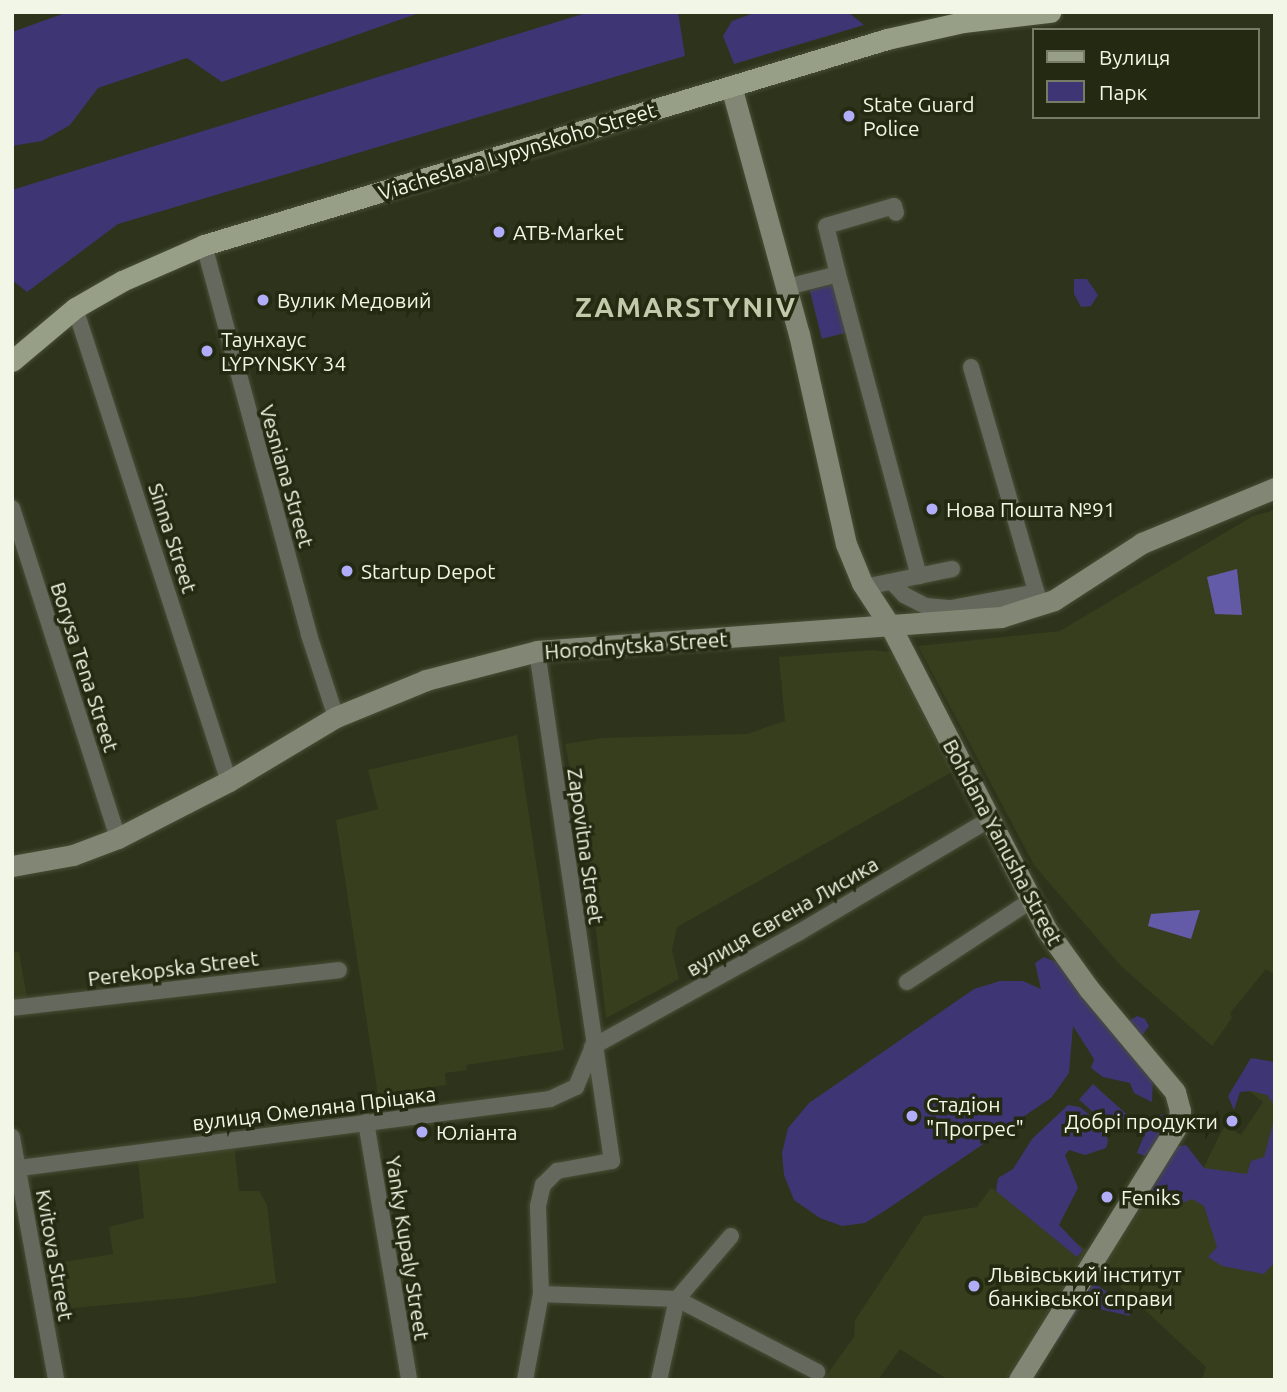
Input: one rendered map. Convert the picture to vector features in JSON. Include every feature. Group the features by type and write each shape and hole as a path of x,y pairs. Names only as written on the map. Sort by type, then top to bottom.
{"main road":[{"name":"Viacheslava Lypynskoho Street","path":"12,360 75,308 122,281 204,245 914,33 963,22 1050,12"}],"street":[{"name":"Bohdana Yanusha Street","path":"731,86 799,334 846,544 1046,929 1089,989 1175,1092 1180,1111 1177,1126 1019,1380"},
{"path":"826,226 867,218 894,206 896,213"},
{"path":"843,213 824,218 919,576"},
{"name":"Vesniana Street","path":"204,245 211,294 309,635 336,716"},
{"path":"794,285 838,274"},
{"name":"Sinna Street","path":"75,308 229,781"},
{"path":"892,582 904,595 926,606 951,608 1039,599 971,367"},
{"name":"Horodnytska Street","path":"12,866 73,855 118,838 229,781 336,716 426,680 537,651 892,629 989,619 1039,599 1142,543 1275,488"},
{"name":"Borysa Tena Street","path":"12,508 118,838"},
{"path":"866,587 952,569"},
{"name":"Zapovitna Street","path":"537,651 592,1047 612,1161 557,1171 543,1185 538,1206 541,1294"},
{"name":"вулиця Євгена Лисика","path":"592,1047 798,933 990,819"},
{"path":"907,982 1032,900"},
{"name":"Perekopska Street","path":"12,1008 340,971"},
{"name":"вулиця Омеляна Пріцака","path":"15,1168 568,1093 581,1079 592,1047"},
{"name":"Yanky Kupaly Street","path":"366,1122 409,1380"},
{"name":"Kvitova Street","path":"12,1137 15,1168 56,1380"},
{"path":"659,1380 677,1299 730,1237"},
{"path":"525,1380 541,1294 677,1299 817,1371"}],"shaded area":[{"path":"1275,510 1275,975 1266,969 1230,1013 1232,1018 1212,1046 1121,966 1034,865 918,646 1060,631 1253,516"},
{"path":"1237,569 1242,615 1215,614 1207,577"},
{"path":"873,650 895,653 952,772 677,927 672,950 679,979 606,1018 588,859 565,744 602,738 747,734 785,721 779,657"},
{"path":"517,735 564,1050 466,1065 467,1070 445,1073 446,1085 378,1095 336,820 378,809 368,770"},
{"path":"1200,910 1191,939 1148,926 1151,914"},
{"path":"19,952 28,1003 12,1005 12,953"},
{"path":"1264,1068 1275,1075 1275,1380 1202,1380 1206,1367 1100,1268 1175,1159 1200,1175 1225,1125 1241,1135 1263,1102 1249,1091"},
{"path":"234,1144 239,1191 259,1191 267,1205 276,1283 193,1297 52,1310 46,1265 113,1254 109,1227 144,1218 138,1161"},
{"name":"Львівський інститут банківської справи","path":"991,1188 1091,1252 1014,1380 948,1380 900,1349 878,1380 823,1380 854,1337 855,1320 924,1216 977,1207"}],"green space":[{"path":"68,12 422,12 222,82 187,58 98,88 70,125 42,141 12,146 12,32"},
{"path":"589,12 678,12 685,56 118,224 27,292 12,280 12,190"},
{"path":"757,12 848,12 864,25 734,64 723,36 732,21"},
{"path":"1074,279 1087,279 1098,295 1091,306 1081,307 1074,294"},
{"path":"835,284 847,333 822,339 810,290"},
{"name":"Стадіон \"Прогрес\"","path":"1044,957 1063,965 1127,1022 1137,1016 1145,1019 1149,1026 1139,1040 1153,1080 1152,1102 1134,1093 1130,1083 1103,1077 1091,1068 1094,1059 1073,1026 1069,1073 1051,1098 886,1210 865,1223 842,1226 820,1218 794,1200 784,1175 782,1153 788,1128 809,1103 974,989 1000,981 1023,981 1041,989 1035,963"},
{"path":"1251,1058 1275,1062 1275,1106 1267,1095 1251,1091 1240,1092 1234,1110 1228,1096"},
{"path":"1093,1084 1127,1115 1113,1130 1079,1100"},
{"path":"1068,1105 1080,1107 1104,1127 1108,1141 1106,1148 1085,1155 1069,1150 1065,1155 1078,1188 1059,1225 1083,1250 1077,1257 996,1191 998,1178 1013,1169 1032,1139"},
{"path":"1163,1114 1171,1116 1154,1150 1145,1156 1137,1153 1150,1121"},
{"path":"1275,1116 1275,1262 1264,1274 1222,1266 1208,1257 1217,1247 1204,1206 1192,1199 1180,1204 1164,1193 1138,1203 1174,1147 1186,1145 1204,1168 1247,1174 1251,1161 1264,1157"},
{"path":"1091,1281 1128,1306 1130,1316 1081,1305 1055,1345 1047,1338"}],"place":[{"name":"State Guard Police","path":"849,116"},
{"name":"ATB-Market","path":"499,232"},
{"name":"Вулик Медовий","path":"263,300"},
{"name":"Таунхаус LYPYNSKY 34","path":"207,351"},
{"name":"Нова Пошта №91","path":"932,509"},
{"name":"Startup Depot","path":"347,571"},
{"name":"Стадіон \"Прогрес\"","path":"912,1116"},
{"name":"Добрі продукти","path":"1232,1121"},
{"name":"Юліанта","path":"422,1132"},
{"name":"Feniks","path":"1107,1197"},
{"name":"Львівський інститут банківської справи","path":"974,1286"}],"district":[{"name":"ZAMARSTYNIV","path":"686,307"}]}
